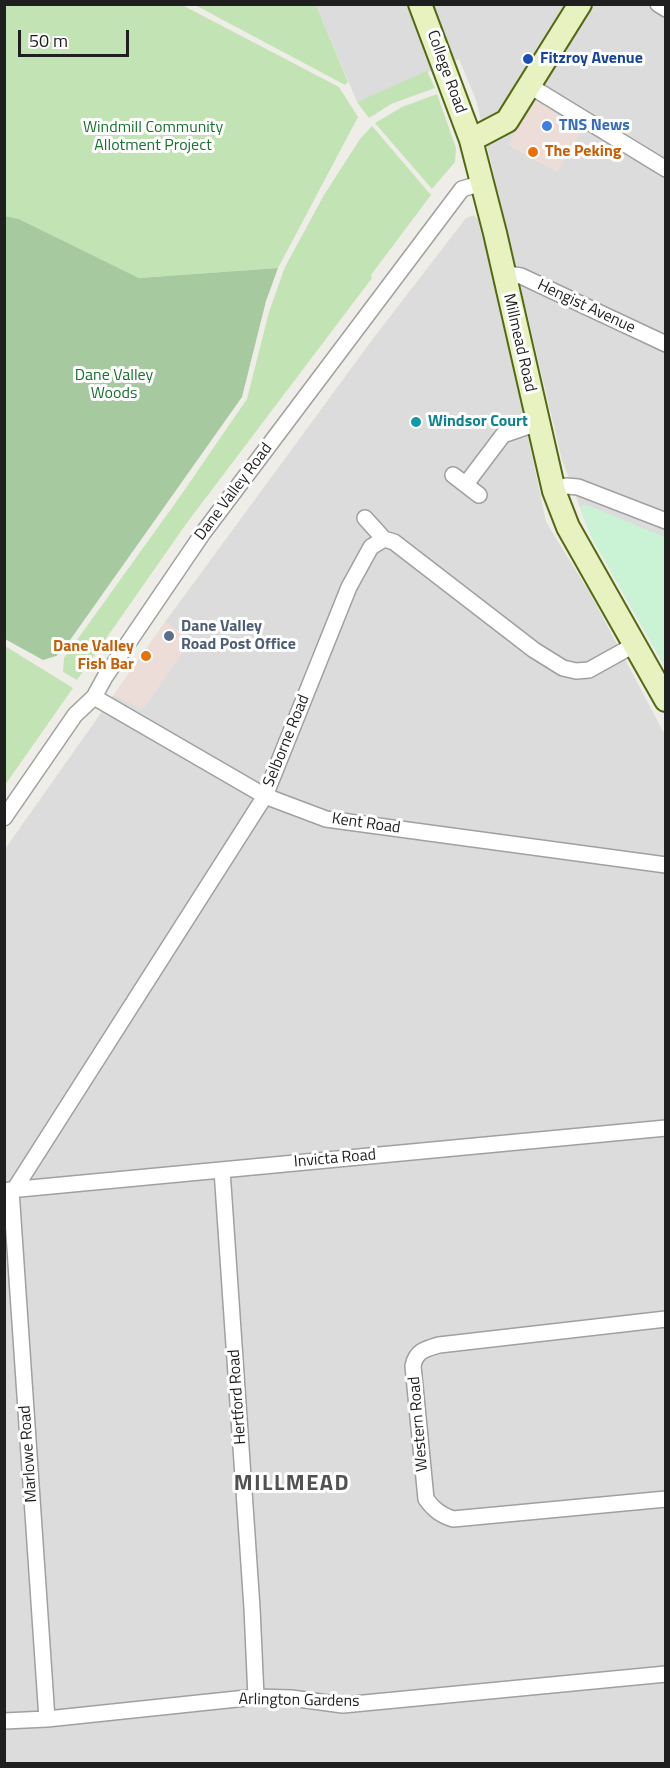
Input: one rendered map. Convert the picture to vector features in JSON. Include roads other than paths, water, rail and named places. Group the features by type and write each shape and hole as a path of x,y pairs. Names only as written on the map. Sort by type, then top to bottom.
{"main road":[{"name":"College Road","path":"420,4 471,140"},
{"path":"471,140 507,121 580,4"},
{"name":"Millmead Road","path":"471,140 554,491 568,527 666,699"}],"street":[{"path":"658,4 666,9"},
{"path":"530,86 666,169"},
{"name":"Dane Valley Road","path":"4,818 75,715 94,697 105,677 203,533 462,189 482,183"},
{"name":"Hengist Avenue","path":"505,277 521,276 666,344"},
{"path":"466,484 503,435 538,423"},
{"path":"453,475 479,495"},
{"path":"554,491 566,486 578,487 666,521"},
{"path":"366,518 384,539 394,542 534,650 563,668 576,671 589,670 634,645"},
{"name":"Selborne Road","path":"10,1190 265,796 349,587 371,547 384,539"},
{"name":"Kent Road","path":"94,697 265,796 326,819 666,864"},
{"name":"Invicta Road","path":"10,1190 666,1128"},
{"name":"Hertford Road","path":"222,1170 256,1697"},
{"name":"Marlowe Road","path":"10,1190 47,1719"},
{"name":"Western Road","path":"666,1319 439,1344 420,1352 413,1366 426,1499 441,1515 453,1519 666,1499"},
{"name":"Arlington Gardens","path":"4,1721 47,1719 256,1697 291,1698 343,1705 666,1674"}],"place":[{"name":"Fitzroy Avenue","path":"528,59"},
{"name":"TNS News","path":"547,126"},
{"name":"The Peking","path":"533,152"},
{"name":"Windsor Court","path":"416,422"},
{"name":"Dane Valley Road Post Office","path":"169,636"},
{"name":"Dane Valley Fish Bar","path":"146,656"}],"district":[{"name":"MILLMEAD","path":"292,1485"}],"park label":[{"name":"Windmill Community Allotment Project","path":"153,137"},
{"name":"Dane Valley Woods","path":"114,385"}]}
